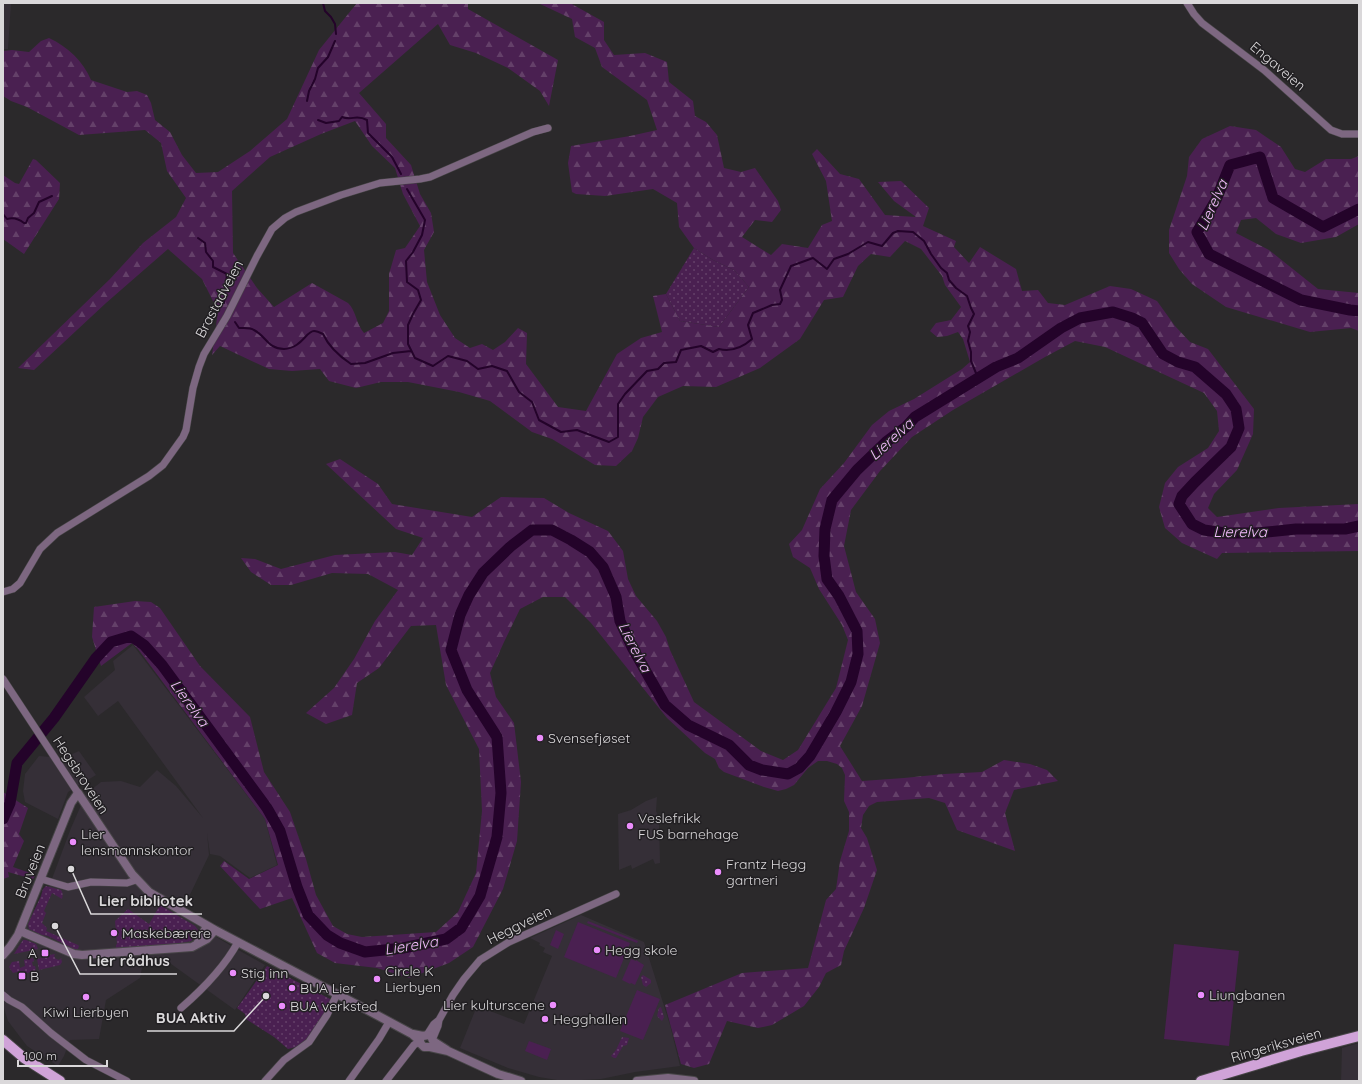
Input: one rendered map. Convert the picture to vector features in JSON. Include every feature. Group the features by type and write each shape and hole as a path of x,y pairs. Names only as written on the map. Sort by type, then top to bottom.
{"main road":[{"name":"Ringeriksveien","path":"1201,1081 1359,1036"},
{"path":"3,1040 31,1062 60,1081"}],"street":[{"name":"Engaveien","path":"1187,3 1202,23 1264,70 1331,130 1342,134 1359,134"},
{"name":"Brastadveien","path":"3,592 13,589 20,583 35,555 48,540 67,526 158,470 170,455 186,430 194,381 204,354 227,316 264,242 272,229 280,222 296,212 361,188 380,183 430,177 529,134 548,128"},
{"name":"Hegsbroveien","path":"3,679 136,880 149,892 207,926 412,1034 498,1074 521,1081"},
{"name":"Bruveien","path":"3,955 20,931 71,803 78,793"},
{"path":"41,878 68,887 91,882 127,883 136,880"},
{"name":"Heggveien","path":"427,1041 438,1026 439,1020 464,979 480,960 509,942 616,894"},
{"path":"197,944 207,926"},
{"path":"20,931 74,954 82,955 188,948 202,943 215,930"},
{"path":"181,1008 206,985 226,962 238,942"},
{"path":"265,1081 284,1060 309,1042 327,1015 337,994"},
{"path":"3,995 22,1007 51,1033 86,1060 127,1081"},
{"path":"349,1081 374,1047 389,1022"},
{"path":"386,1081 414,1045 427,1041"},
{"path":"498,1074 507,1081"},
{"path":"637,1081 668,1078 694,1081"}],"shaded area":[{"path":"3,3 11,3 8,49 3,49"},
{"path":"133,645 265,819 277,865 250,878 220,856 210,854 207,833 209,855 185,905 178,914 265,965 235,1010 167,961 143,963 140,978 106,1000 99,1039 70,1040 64,1056 58,1066 27,1046 8,1021 3,1005 3,960 50,884 71,828 86,794 101,782 121,781 140,787 157,770 176,786 203,818 118,701 98,716 84,697 115,670 113,661"},
{"path":"79,751 96,775 68,792 58,819 25,802 23,791 25,774 39,756 63,758"},
{"path":"657,797 656,811 659,818 660,863 655,864 653,859 632,869 631,865 619,870 618,814 631,810 646,801"},
{"name":"Hegg skole","path":"581,915 644,942 670,1025 680,1066 635,1072 601,1079 563,1081 539,1077 508,1068 460,1048 477,1006 524,1024 552,956 543,952 545,948 539,945 540,943 530,938"},
{"path":"1359,1043 1359,1081 1341,1081 1342,1048"}],"green space":[{"path":"357,3 468,3 468,9 558,60 549,106 540,91 508,68 476,53 450,45 438,24 359,93 386,124 386,138 411,165 420,194 431,213 434,232 424,250 427,282 440,315 455,338 470,348 482,344 493,350 505,342 518,328 527,333 526,364 558,407 586,411 617,354 641,338 662,332 653,296 666,294 680,321 719,327 749,287 734,270 713,260 694,248 679,227 677,203 653,189 605,196 576,194 572,192 568,163 571,146 657,130 647,100 602,67 595,48 575,37 572,19 538,3 570,3 604,22 604,40 614,55 645,53 667,62 669,82 693,101 695,116 706,122 717,135 724,168 741,172 755,168 778,201 781,210 772,222 755,220 742,237 771,255 782,244 808,248 822,225 832,221 826,181 812,154 817,149 840,174 859,179 885,215 916,217 894,201 878,182 901,181 929,208 923,226 956,241 954,247 969,263 980,247 1016,269 1022,291 1038,290 1048,303 1065,305 1110,286 1131,289 1157,301 1175,326 1190,342 1208,349 1254,409 1253,434 1237,470 1214,494 1208,508 1217,517 1279,508 1359,504 1359,551 1222,553 1217,559 1182,543 1165,528 1159,507 1165,483 1178,467 1208,448 1219,431 1217,411 1204,393 1105,347 1075,341 953,410 912,437 880,471 851,510 844,546 856,592 875,619 880,643 862,706 840,746 862,781 982,772 1004,760 1030,764 1047,770 1058,781 1014,790 1005,813 1015,851 957,830 945,803 929,798 877,802 869,806 863,815 861,828 867,838 877,870 864,908 844,951 841,965 826,973 819,987 804,1006 772,1025 758,1028 727,1021 709,1064 694,1068 681,1064 665,1005 742,973 808,968 826,900 836,889 840,861 849,831 849,812 844,801 845,775 842,768 837,764 827,761 818,761 808,768 794,785 778,791 724,772 719,768 715,759 705,753 667,718 591,623 565,597 543,597 520,609 490,673 496,697 514,723 521,782 517,841 503,889 473,947 449,963 409,978 377,968 335,963 317,953 292,898 260,909 220,866 224,861 249,879 278,865 265,819 132,643 101,666 92,637 94,607 135,601 151,602 160,608 200,666 250,717 264,772 290,812 306,859 316,895 333,926 347,934 362,937 436,932 458,912 476,873 482,811 479,749 446,685 436,625 411,626 379,668 357,683 352,715 326,724 306,713 334,688 354,659 375,621 398,590 368,574 332,573 291,585 271,585 251,572 241,558 255,559 281,569 335,555 395,552 412,555 423,538 396,529 326,464 340,459 378,484 392,504 472,517 501,497 544,498 569,513 608,531 623,551 628,579 636,596 657,621 666,637 670,650 694,702 761,751 783,760 798,750 836,688 848,640 842,625 819,589 810,568 793,557 789,544 802,530 820,489 844,463 872,425 889,411 914,399 962,369 970,362 963,339 958,332 947,336 937,337 930,331 936,323 951,320 961,307 945,285 942,276 921,249 905,241 890,257 871,254 858,266 843,297 824,300 800,339 760,368 716,387 683,386 658,397 643,417 638,438 632,451 616,466 595,465 552,439 532,432 490,401 459,392 408,382 381,382 356,388 329,381 320,369 292,371 269,369 220,346 212,355 218,311 202,279 168,249 106,303 34,370 18,368 110,279 143,243 176,217 186,198 167,171 161,143 145,130 79,135 3,96 3,51 12,50 29,52 41,41 49,38 69,50 74,55 84,67 91,80 127,92 137,91 147,95 151,103 155,120 170,132 182,155 196,173 218,172 250,151 287,119 319,50","holes":["355,121 372,146 395,168 403,194 420,226 405,248 396,250 389,274 389,311 383,323 364,333 359,326 353,309 348,303 312,283 274,307 257,288 233,253 232,191 270,157 321,134"]},
{"path":"1230,126 1256,130 1281,147 1295,169 1305,172 1326,159 1351,159 1359,156 1359,224 1336,237 1301,243 1276,234 1256,218 1241,220 1236,233 1269,250 1318,289 1359,293 1359,331 1351,328 1310,332 1226,307 1192,284 1179,269 1169,253 1169,230 1187,176 1189,157 1202,139"},
{"path":"33,159 36,160 60,183 59,199 24,254 3,239 3,175 19,184"},
{"path":"694,248 713,260 734,270 749,287 719,327 680,321 666,294"},
{"path":"3,792 28,808 19,834 24,841 13,867 33,874 35,876 33,879 8,872 9,877 3,879"},
{"path":"46,886 61,890 63,895 62,899 52,893 44,911 46,913 42,923 47,928 46,931 78,945 78,949 74,949 48,936 29,929 28,924 43,889"},
{"path":"160,905 195,926 198,930 196,936 191,941 172,945 116,948 115,921 128,909 149,924"},
{"path":"588,921 638,941 637,943 587,923"},
{"name":"Hegg skole","path":"578,922 630,943 616,978 564,957"},
{"path":"556,930 564,934 558,949 550,945"},
{"path":"23,940 36,944 38,949 14,954"},
{"name":"Liungbanen","path":"1174,944 1239,951 1229,1046 1164,1039"},
{"path":"55,954 54,956 56,959 59,960 61,958 62,962 60,965 39,970 37,959 43,958 43,956"},
{"path":"33,958 34,961 32,962 36,971 27,973 21,971 13,973 9,967 12,962 19,961 20,968 25,966 24,960"},
{"path":"631,959 644,965 635,985 622,980"},
{"path":"267,966 332,1000 312,1033 300,1046 288,1049 274,1037 246,1019 245,1014 237,1008"},
{"path":"643,975 651,980 651,983 646,987 643,985 641,977"},
{"path":"637,990 660,999 643,1040 620,1031"},
{"path":"661,1007 664,1017 662,1021 657,1016 659,1008"},
{"path":"622,1037 629,1038 627,1045 623,1046 616,1058 614,1058 611,1056 616,1050"},
{"path":"529,1041 551,1049 547,1060 525,1051"}],"waterway":[{"path":"323,3 325,11 335,24 336,34"},
{"path":"307,101 309,91 315,79 318,68 328,57 335,41"},
{"path":"318,120 326,123 339,121 342,117 363,118 367,120 368,133 392,157 401,174"},
{"name":"Lierelva","path":"1359,209 1323,227 1273,198 1260,157 1230,165 1216,200 1197,232 1209,254 1301,300 1359,311"},
{"path":"407,189 425,220 422,235 413,252 406,261 407,282 418,290 421,300 408,325 408,344 415,358 433,366 448,356 467,361 478,369 492,366 507,371 519,392 532,402 539,420 561,432 577,430 609,442 618,437 618,404 625,394 647,371 658,369 664,363 676,362 681,350 701,346 713,352 719,349 733,349 745,344 752,339 748,325 753,313 772,305 780,304 782,300 780,290 791,266 813,258 827,269 834,259 848,254 868,242 882,246 893,233 898,231 913,232 924,241 941,268 947,273 949,280 956,288 967,296 974,314 968,326 970,332 968,341 971,352 971,361 978,378"},
{"path":"3,214 7,219 16,219 26,223 28,218 34,213 39,202 52,196"},
{"path":"198,238 205,243 206,252 213,261 213,267 227,274 224,303"},
{"name":"Lierelva","path":"3,819 10,803 17,763 54,718 96,658 111,642 131,636 144,645 162,665 267,808 280,831 297,887 308,915 327,935 340,943 365,952 403,948 446,939 461,928 480,896 497,837 501,793 497,737 467,690 451,650 460,615 469,595 483,573 510,547 532,530 552,530 590,552 603,567 616,597 620,621 632,647 665,705 688,725 729,745 749,765 762,770 788,774 799,768 810,756 836,712 851,682 858,654 857,631 839,596 827,579 824,556 825,529 832,500 857,470 886,442 906,427 915,417 996,367 1018,358 1061,328 1080,318 1113,312 1142,323 1163,354 1178,362 1195,367 1226,394 1236,409 1239,428 1231,447 1182,496 1179,504 1192,524 1204,530 1225,533 1258,533 1296,529 1345,529 1359,526"},
{"path":"235,322 239,328 252,329 274,347 284,349 295,346 311,332 319,332 323,334 335,351 351,364 365,363 393,353 411,351"}],"place":[{"name":"Svensefjøset","path":"540,738"},
{"name":"Veslefrikk FUS barnehage","path":"630,826"},
{"name":"Lier lensmannskontor","path":"73,842"},
{"name":"Lier bibliotek","path":"71,869"},
{"name":"Frantz Hegg gartneri","path":"718,872"},
{"name":"Lier rådhus","path":"55,926"},
{"name":"Maskebærere","path":"114,933"},
{"name":"Hegg skole","path":"597,950"},
{"name":"A","path":"45,953"},
{"name":"Stig inn","path":"233,973"},
{"name":"B","path":"22,976"},
{"name":"Circle K Lierbyen","path":"377,979"},
{"name":"BUA Lier","path":"292,988"},
{"name":"Liungbanen","path":"1201,995"},
{"name":"BUA Aktiv","path":"266,996"},
{"name":"Kiwi Lierbyen","path":"86,997"},
{"name":"Lier kulturscene","path":"553,1005"},
{"name":"BUA verksted","path":"282,1006"},
{"name":"Hegghallen","path":"545,1019"}]}
